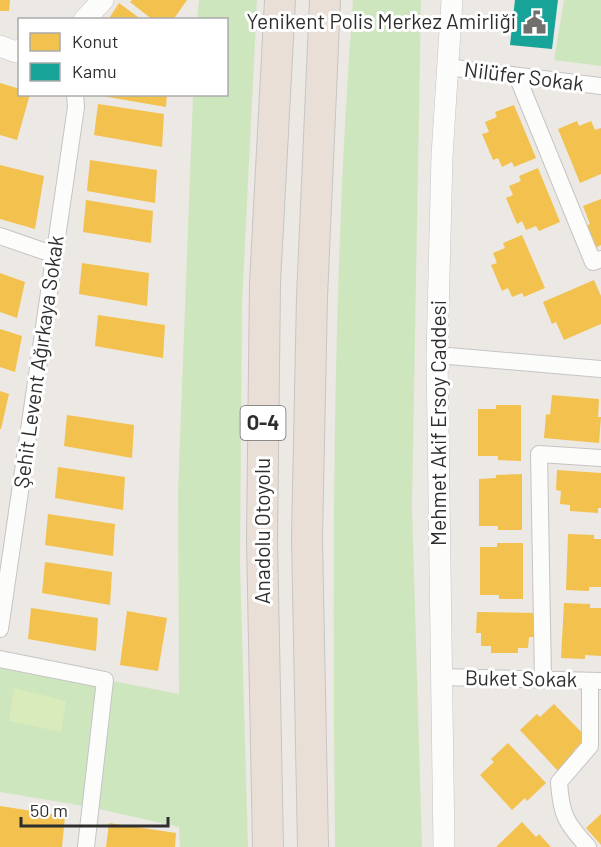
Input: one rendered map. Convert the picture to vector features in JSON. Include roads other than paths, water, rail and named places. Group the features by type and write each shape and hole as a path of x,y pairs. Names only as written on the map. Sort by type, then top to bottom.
{"highway":[{"name":"Anadolu Otoyolu","path":"268,847 262,539 265,283 280,0"},
{"name":"Anadolu Otoyolu","path":"313,847 307,538 312,297 324,0"}],"street":[{"path":"86,18 103,0"},
{"name":"Mehmet Akif Ersoy Caddesi","path":"444,847 437,355 442,156 452,0"},
{"path":"0,46 18,50"},
{"name":"Nilüfer Sokak","path":"447,67 601,86"},
{"path":"517,76 593,262 601,259"},
{"name":"Şehit Levent Ağırkaya Sokak","path":"0,629 76,107 75,96"},
{"path":"0,236 54,255"},
{"path":"437,355 601,369"},
{"path":"543,679 539,454 601,458"},
{"path":"0,659 105,680 86,847"},
{"name":"Buket Sokak","path":"441,677 596,681"},
{"path":"588,847 568,826 563,814 559,782 596,752 596,681"}],"place":[{"name":"Yenikent Polis Merkez Amirliği","path":"534,22"}]}
